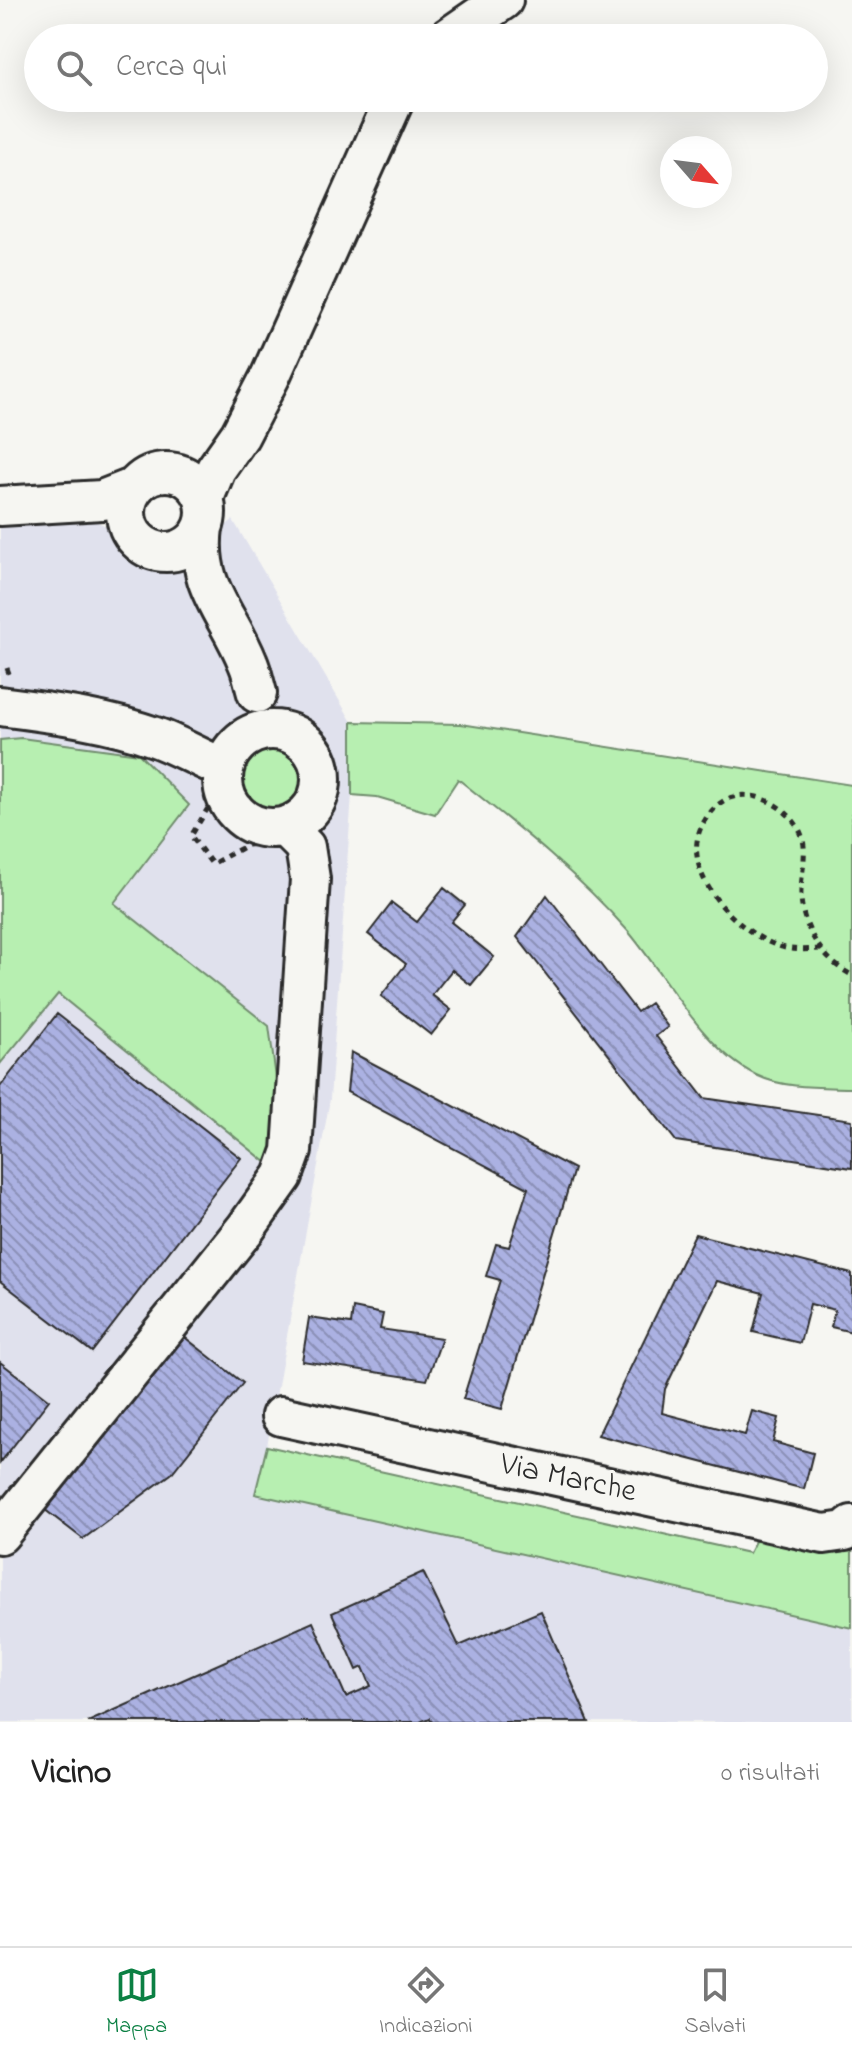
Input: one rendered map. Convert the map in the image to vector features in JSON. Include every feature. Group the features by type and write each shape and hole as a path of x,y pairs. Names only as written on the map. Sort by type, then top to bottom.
{"street":[{"path":"468,24 503,0"},
{"path":"159,551 185,547 193,542 201,472 226,453 240,435 270,377 389,112"},
{"path":"0,506 102,500 135,487 145,478 172,472 197,500 201,562 214,599 248,662 257,693 249,735"},
{"path":"135,487 126,510 129,527 141,543 186,567 214,599"},
{"path":"58,503 99,514 129,527"},
{"path":"257,693 289,732 305,742 316,757 321,785 310,811 277,835"},
{"path":"0,706 88,720 159,738 223,788 241,818 305,847 310,879 304,1013 289,1165 246,1228 0,1534"},
{"path":"211,777 232,749 249,735 261,731 289,732"},
{"name":"Via Marche","path":"281,1416 824,1534 845,1531 852,1525"}],"path":[{"path":"211,777 208,808 191,836 212,864 247,845 277,835"},
{"path":"821,949 786,949 771,944 737,923 722,909 706,880 695,844 700,828 721,802 748,795 760,798 774,805 796,824 804,849 801,898 804,915 821,949 852,975"}],"shaded area":[{"path":"0,514 88,518 123,533 139,548 160,557 190,552 233,520 352,722 352,795 330,1099 267,1446 255,1494 852,1628 852,1722 0,1722"}],"green space":[{"path":"352,722 461,724 852,785 852,1088 779,1083 756,1075 736,1063 701,1029 608,909 546,851 458,779 435,814 377,797 352,795"},
{"path":"21,738 139,754 189,805 114,903 269,1026 281,1115 267,1163 58,994 0,1064 0,740"},
{"path":"267,746 279,746 295,755 302,765 302,789 295,799 279,808 267,808 247,794 242,783 242,771 256,751"},
{"path":"267,1446 749,1553 758,1535 852,1543 852,1628 255,1494"}],"building":[{"path":"444,888 465,905 451,922 494,957 471,985 452,970 432,995 451,1010 431,1035 381,996 406,964 368,934 392,903 417,922"},
{"path":"547,895 637,1012 650,1003 668,1027 656,1036 704,1098 852,1120 852,1168 676,1141 517,937"},
{"path":"57,1014 241,1158 92,1352 0,1281 0,1087"},
{"path":"351,1052 574,1169 502,1409 463,1399 500,1280 486,1276 496,1244 509,1247 528,1188 347,1092"},
{"path":"695,1234 852,1274 852,1332 831,1327 835,1310 810,1304 800,1343 753,1332 763,1293 717,1281 665,1389 662,1413 745,1435 752,1411 779,1418 773,1442 813,1453 804,1489 598,1435"},
{"path":"353,1308 383,1314 380,1329 442,1338 427,1380 302,1361 309,1318 351,1324"},
{"path":"182,1335 243,1383 171,1474 83,1539 44,1509"},
{"path":"0,1362 49,1400 0,1463"},
{"path":"423,1572 459,1646 541,1611 589,1722 432,1722 430,1718 420,1722 88,1722 313,1622 346,1697 371,1686 363,1667 357,1670 332,1613"}]}
